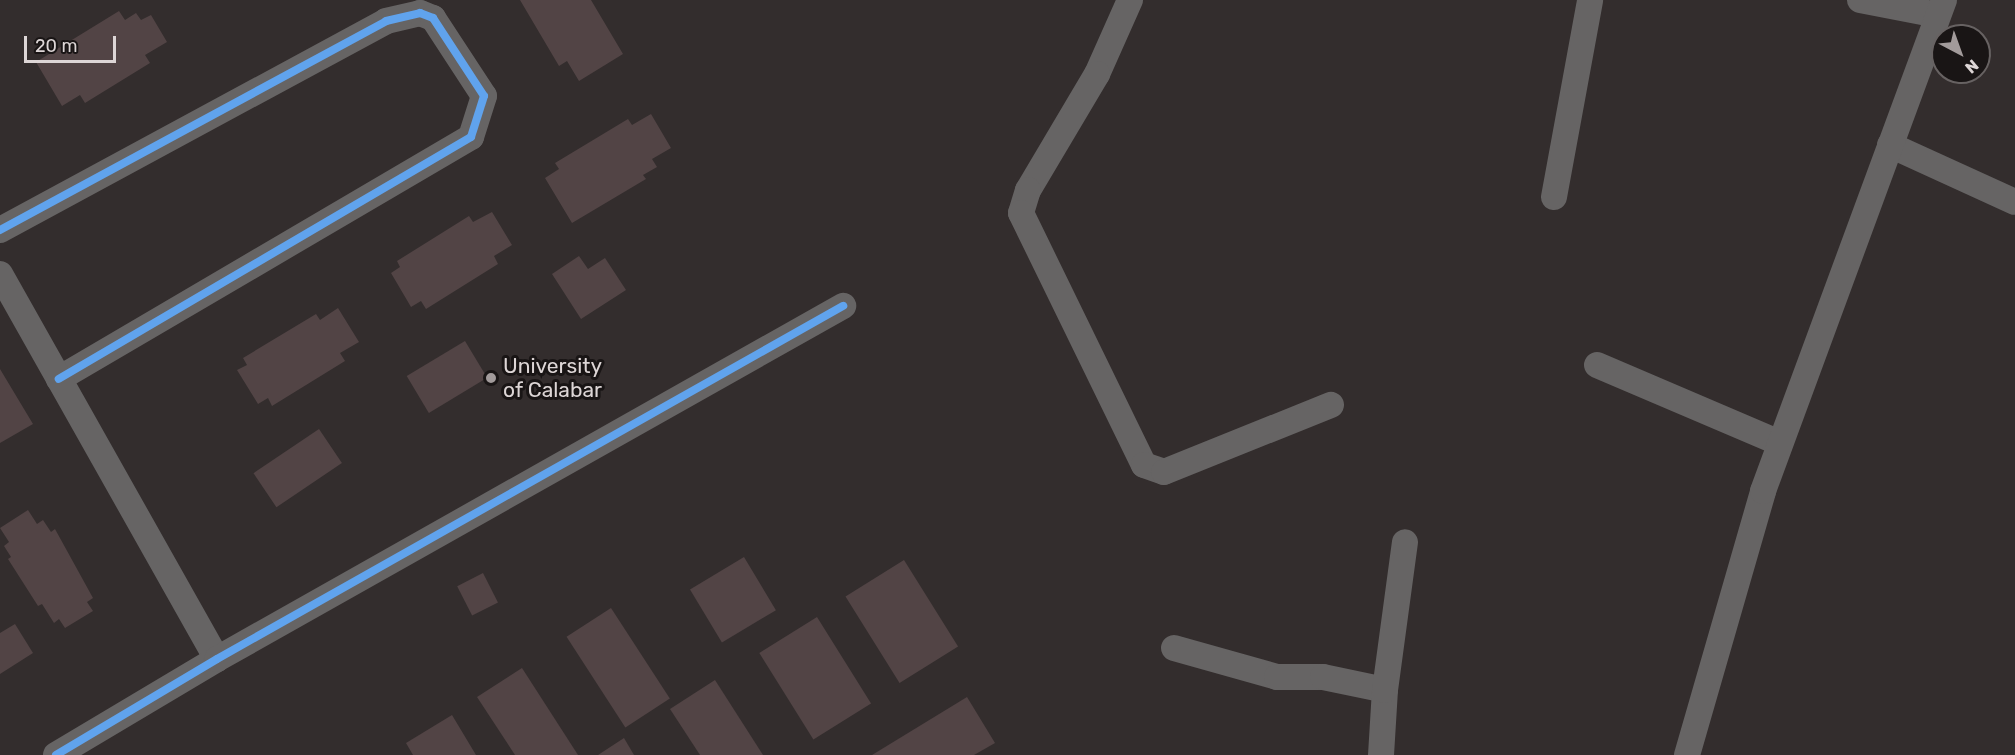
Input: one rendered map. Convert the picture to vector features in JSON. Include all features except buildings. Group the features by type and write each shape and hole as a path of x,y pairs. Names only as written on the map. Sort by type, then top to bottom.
{"street":[{"path":"1130,0 1096,74 1028,190 1021,213 1144,465 1164,472 1331,405"},
{"path":"1554,197 1590,0"},
{"path":"1687,755 1780,443 1941,7 1860,0"},
{"path":"0,230 386,21 420,13 434,18 483,96 471,137 59,380"},
{"path":"1890,144 2015,202"},
{"path":"0,274 217,659"},
{"path":"56,755 217,659 843,306"},
{"path":"1597,365 1780,443"},
{"path":"1381,755 1385,690 1405,542"},
{"path":"1174,648 1276,677 1323,677 1385,690"}],"cycle path":[{"path":"0,230 386,21 420,13 433,18 484,96 471,137 59,379"},
{"path":"56,755 217,659 843,306"}],"place":[{"name":"University of Calabar","path":"491,378"}]}
